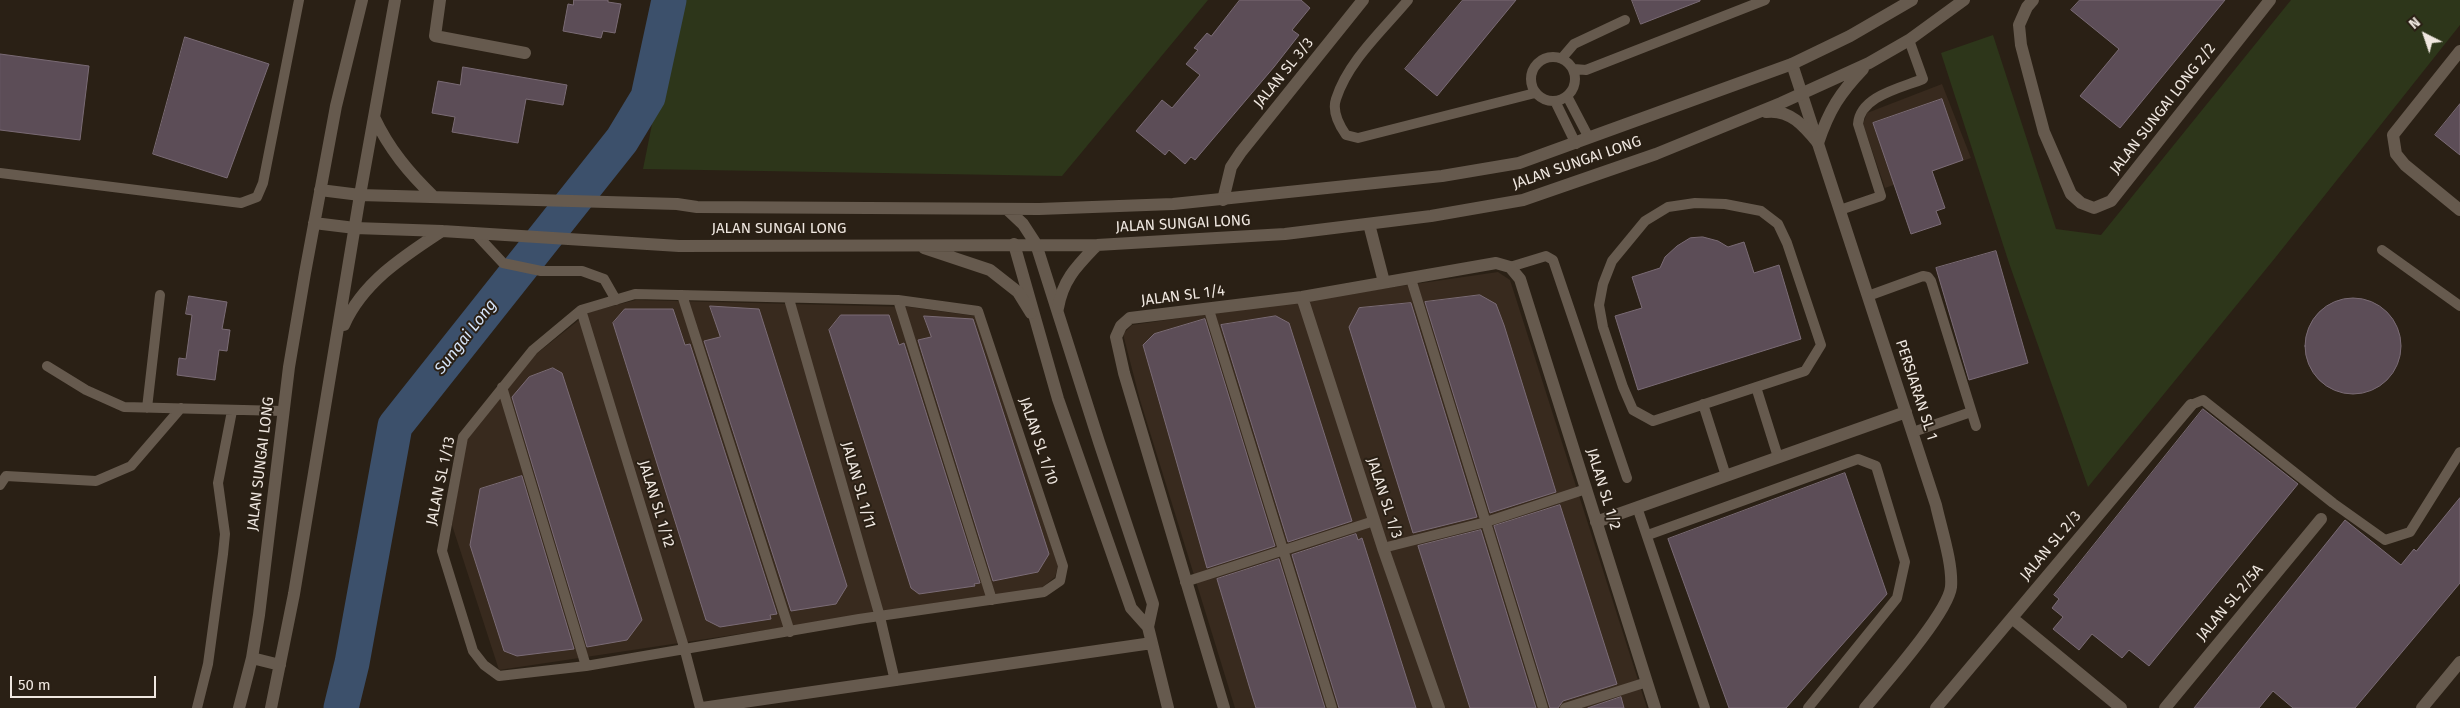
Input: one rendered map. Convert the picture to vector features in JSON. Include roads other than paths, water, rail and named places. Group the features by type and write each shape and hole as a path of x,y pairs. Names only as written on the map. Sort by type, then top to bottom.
{"street":[{"name":"JALAN SUNGAI LONG","path":"239,708 252,658 288,367 336,106 362,0"},
{"path":"270,708 280,665 395,0"},
{"path":"440,0 435,36 525,53"},
{"name":"JALAN SL 3/3","path":"1223,200 1231,167 1240,152 1364,0"},
{"name":"JALAN SUNGAI LONG","path":"320,190 360,195 697,207 1038,209 1173,204 1223,200 1442,176 1519,163 1576,144 1792,64 1850,36 1912,0"},
{"name":"JALAN SUNGAI LONG","path":"314,223 355,228 442,231 679,246 1097,245 1285,234 1471,211 1523,200 1656,154 1802,94 1869,63 1909,40 1964,0"},
{"name":"JALAN SUNGAI LONG 2/2","path":"2033,0 2027,7 2019,25 2021,45 2044,132 2070,194 2081,204 2094,208 2111,201 2270,0"},
{"path":"2460,51 2393,135 2396,154 2405,165 2460,210"},
{"path":"1754,114 1774,111 1787,114 1800,122 1818,143 1833,104 1842,91 1869,63"},
{"name":"PERSIARAN SL 1","path":"1792,64 1936,505 1951,588 1937,618 1865,708"},
{"path":"374,117 384,138 408,173 434,197"},
{"path":"1007,209 1023,224 1036,244 1058,308 1075,371 1153,604 1148,628"},
{"path":"1038,209 1023,224 1014,244 1058,400 1131,608 1148,628 1168,708"},
{"path":"1369,224 1384,282"},
{"path":"336,343 351,309 376,279 407,253 442,231"},
{"path":"913,244 990,270 1018,292 1032,313"},
{"path":"1058,308 1061,290 1072,271 1097,245"},
{"name":"JALAN SL 1/4","path":"1224,708 1124,373 1116,336 1121,326 1130,318 1208,310 1302,296 1411,279 1496,263 1510,267"},
{"name":"JALAN SL 1/2","path":"1510,267 1520,279 1655,708"},
{"name":"JALAN SL 1/3","path":"1302,296 1374,521 1439,708"},
{"name":"JALAN SL 2/3","path":"1936,708 2191,405"},
{"path":"1596,522 1906,412"},
{"name":"JALAN SL 2/5A","path":"2165,708 2321,519"},
{"path":"2012,618 2121,708"},
{"path":"701,708 1152,643"},
{"path":"252,658 280,665"},
{"path":"2422,708 2460,662"}],"lane":[{"path":"0,173 241,203 257,197 263,183 299,0"},
{"path":"1408,0 1353,66 1335,100 1337,121 1346,135 1358,138 1535,93"},
{"path":"1574,69 1574,86 1567,96 1556,102 1544,100 1535,93 1530,79 1535,65 1547,56 1562,58 1574,69 1586,70 1765,0"},
{"path":"1562,58 1574,44 1626,20"},
{"path":"1840,210 1881,196 1858,124 1858,116 1866,104 1923,79 1909,40"},
{"path":"1567,96 1589,138"},
{"path":"1556,102 1576,144"},
{"path":"1695,203 1725,204 1761,211 1778,224 1821,345 1804,371 1756,387 1653,421 1633,410 1623,387 1603,327 1599,305 1603,284 1612,261 1645,221 1668,207 1695,203"},
{"path":"475,233 503,263 542,271 582,271 604,279 616,300"},
{"path":"2382,250 2460,306"},
{"path":"1510,267 1546,256 1553,260 1628,478"},
{"path":"1868,296 1923,276 1928,277 1976,426"},
{"path":"1411,279 1543,708"},
{"path":"502,387 586,666 684,647 992,600 898,300 635,294 581,310"},
{"path":"147,408 160,295"},
{"path":"682,295 790,632"},
{"name":"JALAN SL 1/11","path":"789,299 880,617 895,680"},
{"name":"JALAN SL 1/10","path":"898,300 978,311 1063,566 1060,580 1044,592 992,600"},
{"name":"JALAN SL 1/13","path":"581,310 533,350 462,437 442,551 473,651 484,665 498,676 586,666"},
{"name":"JALAN SL 1/12","path":"581,310 701,708"},
{"path":"1208,310 1332,708"},
{"path":"47,366 86,390 124,407 200,407 232,411 284,411"},
{"path":"1756,387 1778,457"},
{"path":"2191,405 2203,400 2333,503 2385,540 2410,532 2460,452"},
{"path":"1703,404 1726,476"},
{"path":"0,485 6,476 96,481 131,466 181,408"},
{"path":"197,708 208,664 223,554 225,534 218,483 232,411"},
{"path":"1913,432 1972,412"},
{"path":"1648,536 1858,459 1876,466 1905,562 1897,598 1812,706"},
{"path":"1383,548 1486,522 1586,489"},
{"path":"1637,507 1705,708"},
{"path":"1185,582 1374,521"},
{"path":"1565,708 1647,682"}],"waterway":[{"name":"Sungai Long","path":"341,708 352,663 395,426 622,140 648,97 669,0"}]}
